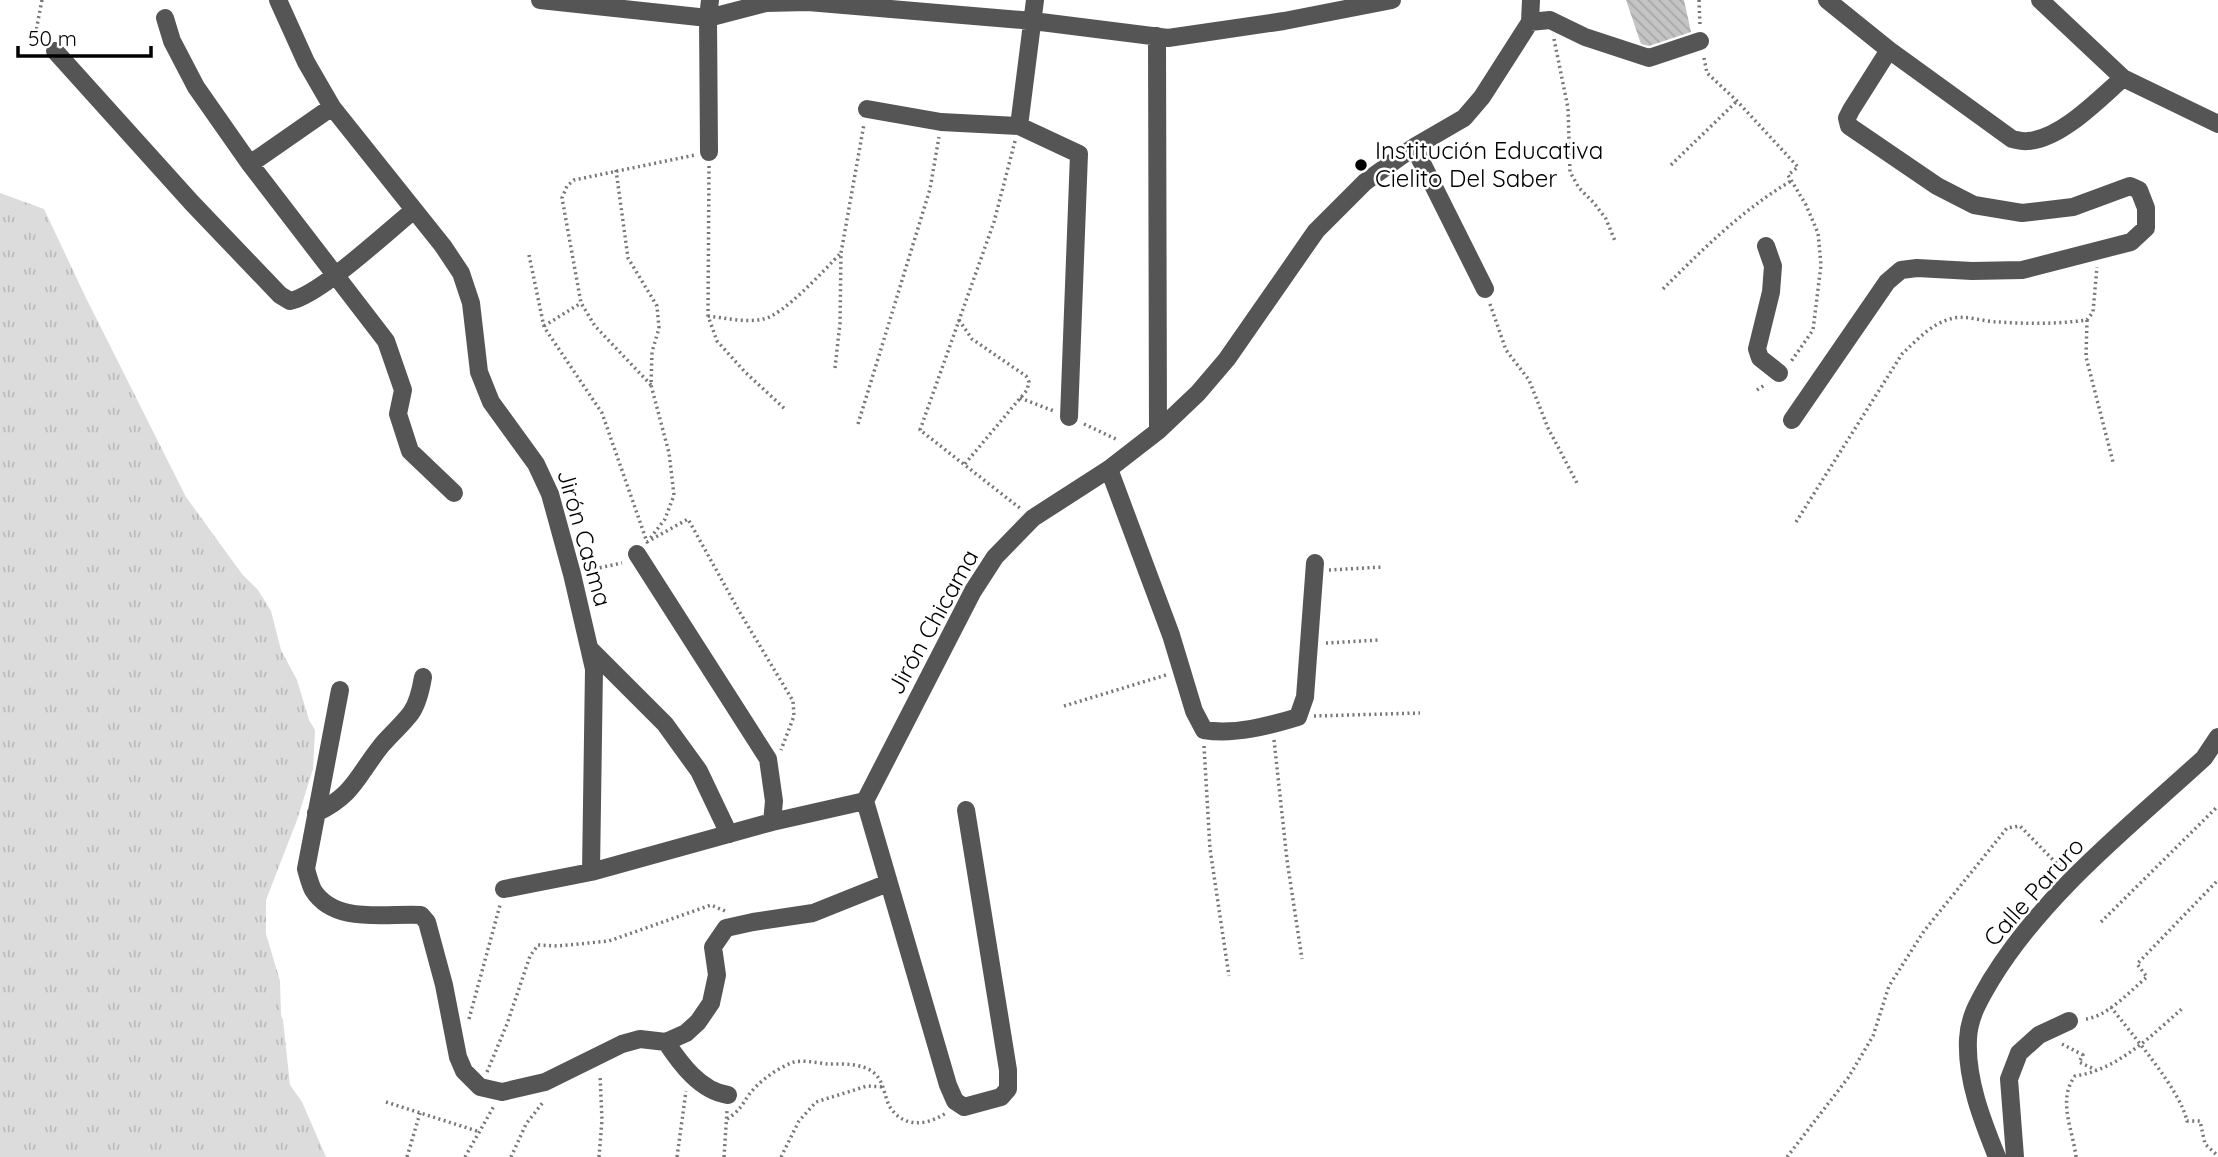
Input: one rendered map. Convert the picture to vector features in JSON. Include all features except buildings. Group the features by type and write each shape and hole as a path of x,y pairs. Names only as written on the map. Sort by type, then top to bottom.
{"street":[{"name":"Jirón Casma","path":"278,0 306,62 332,107 461,272 471,303 479,372 492,402 536,464 550,494 594,669 591,872"},
{"path":"540,0 709,9 808,2 905,5 1168,38 1392,0"},
{"path":"1019,126 1035,0"},
{"path":"1531,0 1530,22 1550,20 1585,37 1649,58 1700,41"},
{"path":"1827,0 1889,50 2012,139 2028,142 2051,135 2090,108 2123,78"},
{"path":"2040,0 2123,78 2218,124"},
{"path":"709,9 709,152"},
{"path":"165,18 172,41 196,87 250,164 386,341 403,390 398,414 410,451 454,493"},
{"name":"Jirón Chicama","path":"865,801 973,591 995,557 1033,518 1109,470 1158,431 1198,393 1227,359 1316,231 1365,182 1414,147 1464,118 1482,97 1530,22"},
{"path":"1157,36 1158,431"},
{"path":"1792,420 1887,282 1901,270 2022,270 2131,242 2146,228 2146,208 2139,190 2130,186 2073,207 2022,213 1974,205 1937,186 1849,126 1847,118 1851,110 1889,50"},
{"path":"55,51 192,203 280,295 290,301 300,299 335,275 414,210"},
{"path":"250,164 332,107"},
{"path":"867,109 942,122 1019,126 1079,154 1069,417"},
{"path":"1414,147 1485,289"},
{"path":"1766,246 1773,266 1771,292 1767,318 1757,349 1760,358 1779,373"},
{"path":"1109,470 1182,670 1194,711 1204,730 1217,732 1273,724 1298,717 1305,697 1315,567"},
{"path":"642,548 768,760 775,801 772,822"},
{"path":"589,648 665,724 699,771 729,834"},
{"path":"316,813 331,806 352,788 369,761 411,713 424,677"},
{"path":"340,690 306,869 313,890 328,907 351,914 421,915 427,922 444,985 458,1057 464,1071 480,1087 502,1092 545,1082 622,1044 640,1039 666,1042 685,1033 698,1022 711,1003 717,975 713,947 726,928 813,913 888,883"},
{"name":"Calle Paruro","path":"1997,1157 1980,1114 1968,1058 1968,1036 1975,1007 2006,956 2038,916 2072,879 2204,758 2218,737"},
{"path":"504,889 591,872 772,822 865,801 948,1085 955,1101 964,1107 1001,1097 1008,1089 1008,1070 966,810"},
{"path":"2015,1157 2009,1079 2020,1053 2039,1035 2076,1024"},
{"path":"666,1042 680,1063 699,1081 720,1094 728,1095"}],"path":[{"path":"42,0 36,31 55,51"},
{"path":"1699,0 1700,41 1707,73 1798,167 1788,175 1806,205 1818,233 1821,265 1813,330 1795,357 1757,390"},
{"path":"1550,20 1568,108 1570,172 1579,188 1605,219 1615,241"},
{"path":"1671,165 1737,101"},
{"path":"835,368 841,323 841,253 867,109"},
{"path":"858,424 930,189 942,122"},
{"path":"1019,126 994,222 920,430 1033,518"},
{"path":"651,385 595,326 581,303 562,198 567,186 574,180 709,152 708,316 717,341 745,372 786,410"},
{"path":"572,573 627,562 665,519 674,495 669,453 651,385 652,352 659,328 657,306 628,258 616,170"},
{"path":"1663,289 1748,210 1791,181"},
{"path":"2099,251 2093,312 2087,320 2086,357 2113,462"},
{"path":"708,316 765,319 778,312 841,253"},
{"path":"529,255 544,327 602,413 642,548"},
{"path":"1485,289 1506,350 1529,380 1548,428 1577,483"},
{"path":"544,327 581,303"},
{"path":"1796,523 1902,354 1936,324 1953,317 1997,322 2068,323 2087,320"},
{"path":"959,320 972,338 1026,376 1029,382 1027,390 964,465"},
{"path":"642,548 688,519 793,701 794,716 771,779"},
{"path":"1315,567 1383,568"},
{"path":"1310,644 1379,640"},
{"path":"1064,706 1182,670"},
{"path":"1298,717 1420,713"},
{"path":"1273,724 1287,860 1302,959"},
{"path":"1204,730 1210,849 1229,976"},
{"path":"2101,922 2218,806"},
{"path":"1787,1157 1848,1078 1872,1036 1889,986 1924,930 2007,828 2020,826 2072,879"},
{"path":"2076,1024 2094,1018 2147,977 2137,964 2218,880"},
{"path":"470,1019 504,889"},
{"path":"480,1087 507,1024 530,956 538,946 609,942 711,905 753,922"},
{"path":"2110,1007 2184,1107 2187,1121 2200,1121 2205,1144 2218,1156"},
{"path":"2076,1157 2065,1106 2070,1081 2075,1076 2097,1071 2140,1045 2184,1007"},
{"path":"2076,1024 2094,1018"},
{"path":"2060,1043 2083,1055 2079,1062 2097,1071"},
{"path":"599,1157 602,1120 600,1055"},
{"path":"727,1119 742,1109 749,1096 772,1073 794,1062 853,1064 872,1071 885,1087 889,1106 900,1118 917,1125 935,1120 959,1104"},
{"path":"677,1157 689,1072"},
{"path":"781,1157 799,1121 816,1102 867,1086 885,1087"},
{"path":"466,1157 502,1092"},
{"path":"724,1157 728,1095"},
{"path":"511,1157 526,1124 546,1099"},
{"path":"386,1102 480,1132"},
{"path":"407,1157 420,1113"}],"green space":[{"path":"0,193 44,209 186,497 242,574 258,590 271,611 281,650 297,680 309,720 315,730 313,769 297,820 266,900 266,934 280,981 281,1015 290,1085 302,1102 326,1157 0,1157"}],"place":[{"name":"Institución Educativa Cielito Del Saber","path":"1361,165"}]}
